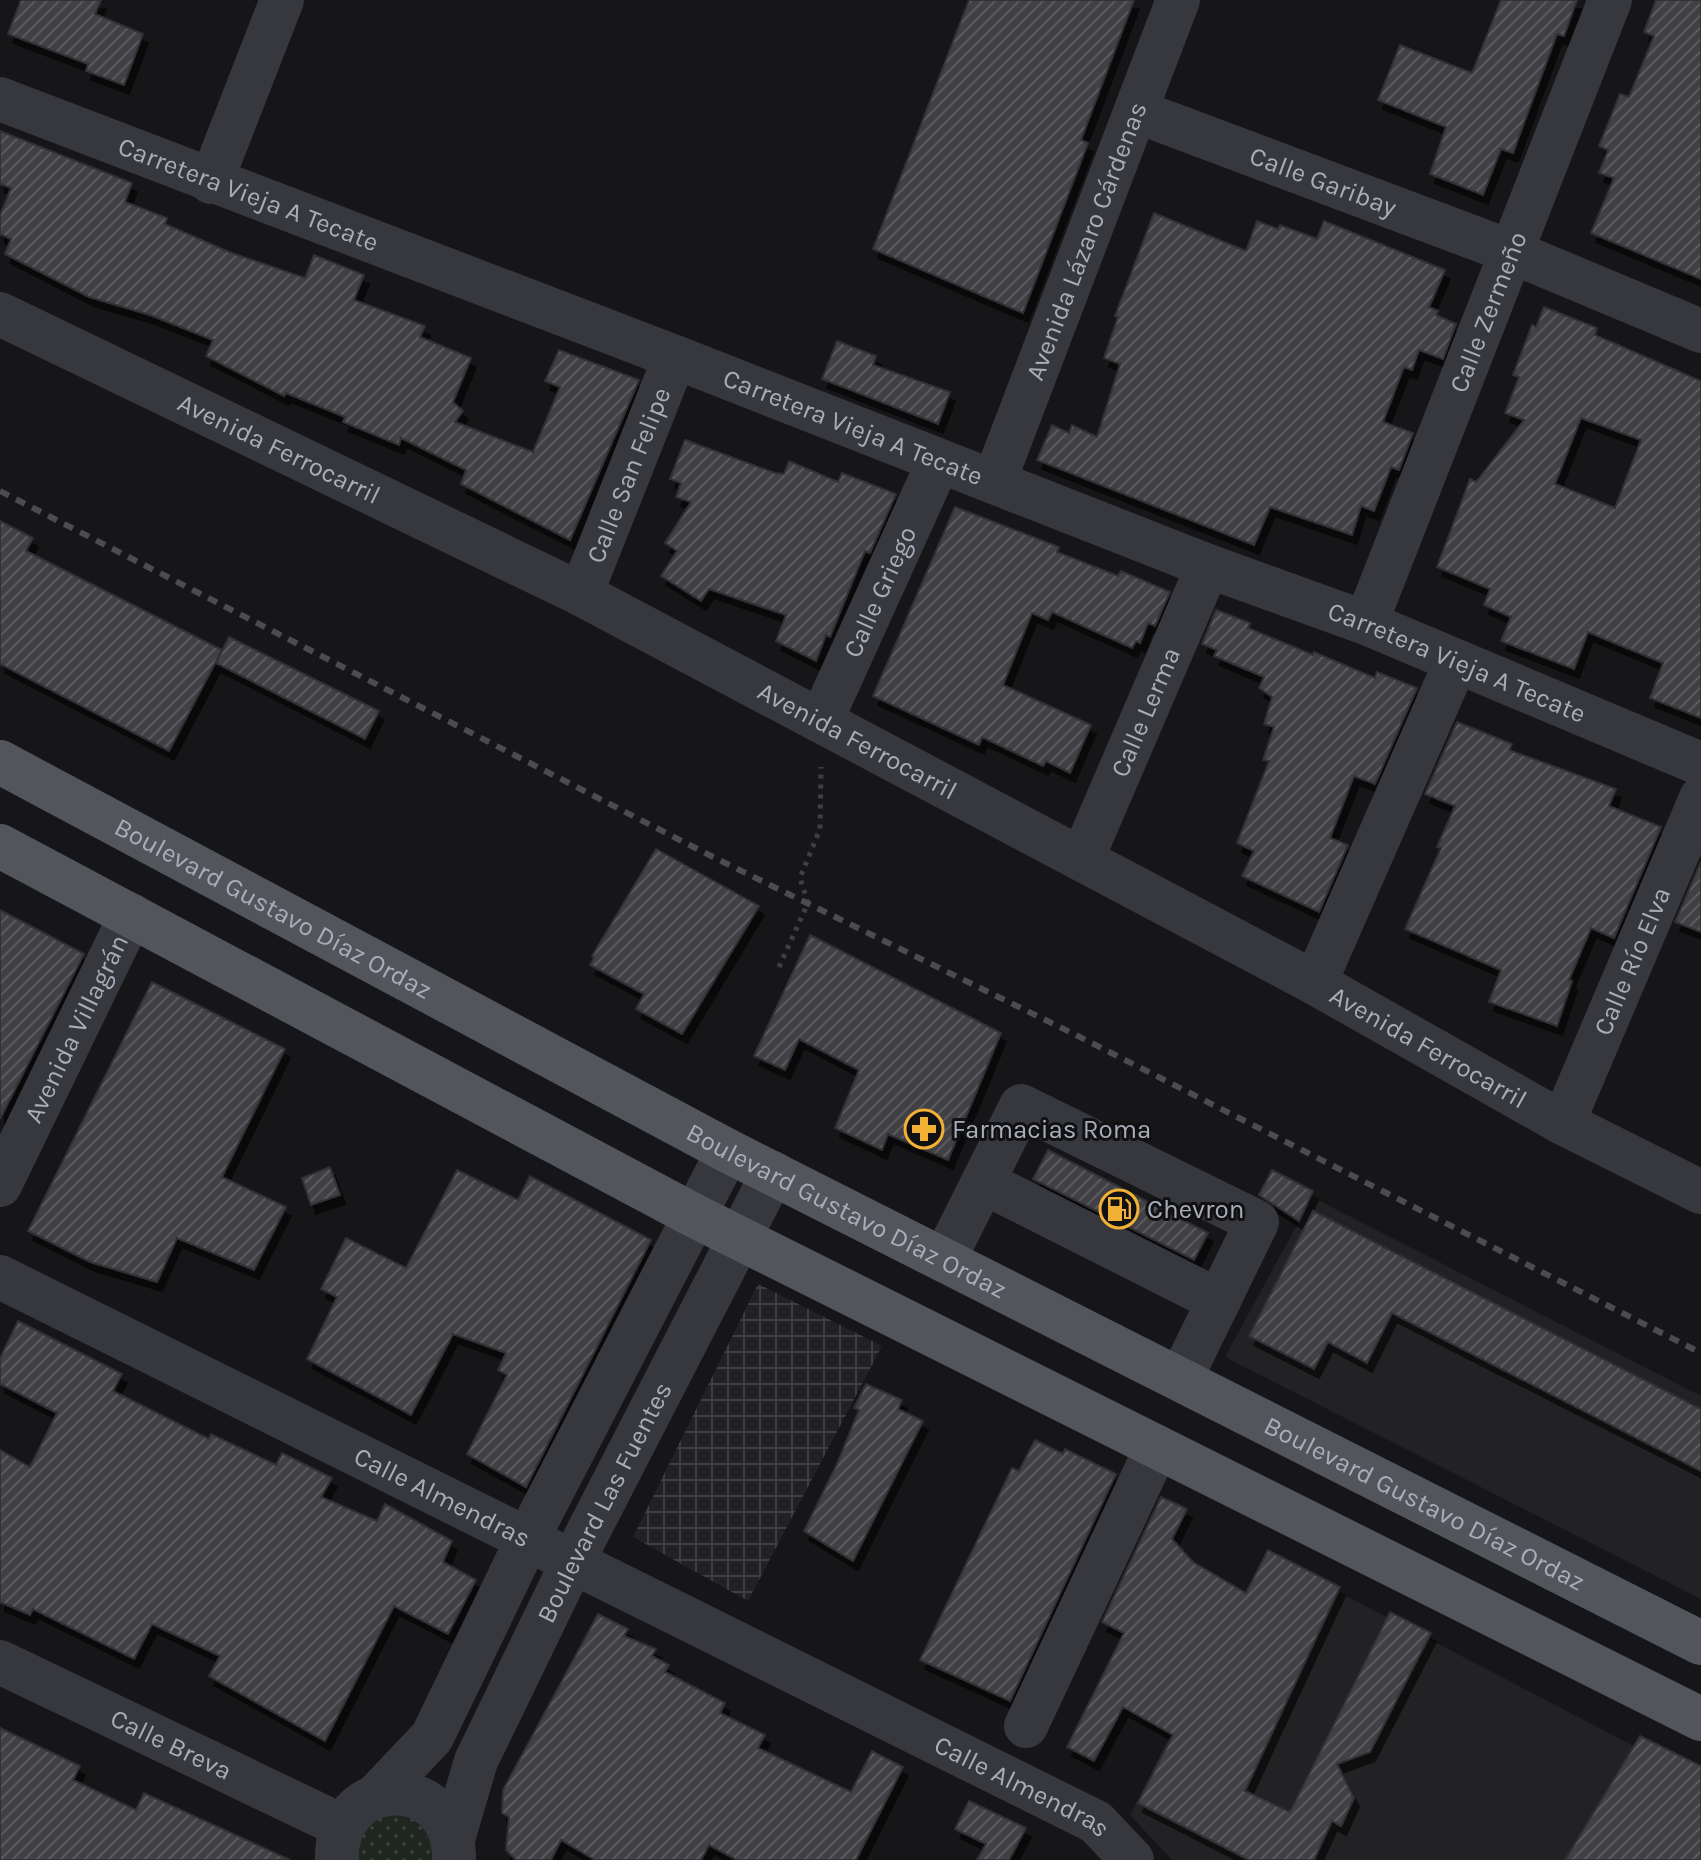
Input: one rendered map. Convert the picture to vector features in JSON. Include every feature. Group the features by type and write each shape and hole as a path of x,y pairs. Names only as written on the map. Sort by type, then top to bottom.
{"main road":[{"name":"Boulevard Gustavo Díaz Ordaz","path":"0,762 728,1151 945,1258 1701,1643"},
{"path":"0,846 739,1239 1701,1719"}],"street":[{"path":"211,182 282,0"},
{"name":"Avenida Lázaro Cárdenas","path":"994,482 1178,0"},
{"name":"Calle Zermeño","path":"1366,623 1610,0"},
{"name":"Carretera Vieja A Tecate","path":"0,99 675,357 938,463 1366,623 1455,664 1701,764"},
{"name":"Calle Garibay","path":"1136,111 1512,252 1701,331"},
{"name":"Avenida Ferrocarril","path":"0,314 581,594 1315,983 1563,1123 1701,1192"},
{"name":"Calle San Felipe","path":"581,594 675,357"},
{"name":"Calle Griego","path":"821,721 938,463"},
{"name":"Calle Lerma","path":"1082,859 1208,566"},
{"path":"1315,983 1455,664"},
{"name":"Calle Río Elva","path":"1563,1123 1701,798"},
{"name":"Avenida Villagrán","path":"0,1185 131,915"},
{"path":"945,1258 1021,1106 1257,1222 1181,1378"},
{"name":"Boulevard Las Fuentes","path":"340,1843 357,1807 377,1795 432,1737 528,1538 728,1151"},
{"name":"Boulevard Las Fuentes","path":"453,1850 476,1761 572,1563 773,1173"},
{"path":"983,1182 1219,1301"},
{"name":"Calle Almendras","path":"0,1277 1096,1822 1132,1860"},
{"path":"1026,1726 1157,1447"},
{"name":"Calle Breva","path":"0,1662 340,1843"},
{"path":"377,1795 397,1792 425,1801 446,1821 453,1850"}],"path":[{"path":"779,967 808,903 800,878 820,829 821,721"}],"shaded area":[{"path":"1312,1197 1701,1396 1701,1599 1225,1357"},
{"path":"758,1284 882,1346 748,1601 633,1537"},
{"path":"1335,1590 1697,1779 1654,1860 1172,1860 1130,1815 1189,1698"},
{"path":"414,1810 439,1860 350,1860 361,1821"}],"building":[{"path":"21,0 101,0 95,14 143,34 124,85 86,71 88,64 8,34"},
{"path":"969,0 1134,0 1081,140 1088,143 1023,313 873,249"},
{"path":"1501,0 1577,0 1564,36 1557,34 1513,153 1501,149 1483,195 1430,174 1446,127 1378,100 1400,45 1472,73"},
{"path":"1656,0 1701,0 1701,279 1591,233 1614,178 1599,173 1608,150 1599,146 1620,94 1629,97 1654,36 1644,32"},
{"path":"0,131 132,183 125,202 167,218 165,224 229,252 305,278 314,255 364,275 354,300 425,326 420,337 471,358 453,402 463,411 455,422 533,452 560,387 545,381 559,350 639,380 570,540 461,484 466,470 401,438 399,445 343,422 345,417 286,393 284,396 206,356 213,340 150,315 89,297 5,254 11,239 0,234 0,215 11,188 0,184"},
{"path":"1154,213 1246,251 1257,221 1278,229 1280,225 1317,239 1324,221 1445,270 1429,307 1438,311 1436,315 1456,324 1443,359 1419,350 1412,370 1404,367 1383,422 1413,433 1399,470 1391,467 1374,511 1361,506 1352,535 1270,507 1254,545 1037,460 1052,425 1069,433 1072,425 1097,437 1120,364 1104,358 1118,317 1115,316"},
{"path":"1544,307 1597,328 1595,335 1701,381 1701,718 1650,698 1663,663 1588,632 1574,669 1501,641 1511,617 1484,605 1490,589 1437,567 1470,479 1476,482 1524,420 1505,413 1519,377 1513,375 1532,325 1536,327","holes":["1581,418 1641,440 1615,508 1555,484"]},
{"path":"837,341 876,356 873,365 950,392 938,424 822,379"},
{"path":"685,440 775,473 784,474 789,461 838,482 842,473 896,494 870,553 865,551 830,637 826,635 816,661 776,641 786,615 709,589 701,601 661,576 677,551 665,543 691,502 676,497 681,483 670,479"},
{"path":"955,507 1059,547 1057,552 1118,576 1121,571 1170,592 1155,626 1148,623 1140,643 1136,641 1132,648 1052,612 1048,620 1032,613 1003,685 1091,725 1070,773 1046,761 1043,766 982,737 979,745 873,696"},
{"path":"0,521 33,538 26,551 222,650 169,751 0,664"},
{"path":"1216,610 1250,623 1248,628 1313,655 1314,652 1375,678 1377,672 1417,688 1375,784 1354,776 1330,838 1348,845 1319,912 1242,876 1254,851 1237,843 1269,761 1263,760 1274,727 1264,724 1272,697 1259,688 1264,677 1214,656 1217,650 1202,644"},
{"path":"229,637 379,711 365,739 216,663"},
{"path":"1457,722 1512,744 1509,750 1616,789 1609,806 1661,827 1614,938 1591,928 1569,980 1572,981 1557,1026 1489,1002 1501,970 1405,929 1441,848 1437,847 1455,806 1425,794"},
{"path":"656,849 759,906 682,1034 636,1009 644,994 590,965 592,956"},
{"path":"1701,862 1701,932 1675,922"},
{"path":"0,910 84,954 0,1119"},
{"path":"810,935 1001,1033 948,1160 888,1134 882,1150 835,1128 859,1070 799,1039 785,1070 754,1056"},
{"path":"152,982 285,1049 222,1177 286,1207 254,1270 177,1238 157,1282 90,1262 28,1231"},
{"name":"Chevron","path":"1048,1150 1208,1233 1194,1260 1033,1179"},
{"path":"330,1167 340,1195 311,1205 302,1178"},
{"path":"457,1170 518,1200 530,1176 651,1240 526,1487 467,1454 507,1375 498,1370 506,1353 453,1334 411,1415 307,1359 337,1297 321,1289 346,1238 406,1268"},
{"path":"1272,1170 1313,1191 1299,1221 1259,1195"},
{"path":"1313,1211 1701,1409 1701,1471 1392,1313 1367,1363 1328,1342 1314,1369 1249,1336"},
{"path":"18,1321 122,1374 113,1391 209,1439 211,1434 276,1465 282,1453 332,1478 321,1497 377,1521 385,1504 452,1541 443,1562 476,1580 448,1634 394,1606 325,1741 209,1676 220,1656 152,1624 134,1659 33,1609 30,1615 0,1602 0,1450 30,1467 57,1413 0,1384 0,1358"},
{"path":"866,1384 902,1400 898,1409 923,1421 853,1561 804,1531 837,1464 859,1410 854,1408"},
{"path":"1035,1440 1063,1454 1065,1449 1116,1474 1010,1701 920,1660 1012,1468 1019,1471"},
{"path":"1161,1497 1187,1509 1172,1539 1193,1562 1246,1593 1268,1550 1340,1587 1245,1791 1290,1812 1390,1612 1431,1633 1370,1752 1337,1764 1354,1798 1341,1826 1332,1821 1314,1860 1249,1860 1138,1803 1173,1735 1123,1707 1094,1761 1067,1747 1124,1633 1102,1622"},
{"path":"598,1614 628,1629 624,1636 656,1649 652,1656 669,1665 665,1672 725,1703 720,1713 765,1735 758,1748 851,1792 872,1751 903,1767 856,1860 737,1860 709,1845 701,1860 595,1860 561,1840 551,1860 516,1860 506,1850 509,1817 502,1813 503,1790"},
{"path":"0,1728 80,1766 73,1780 136,1810 144,1793 290,1860 0,1860"},
{"path":"1640,1736 1701,1766 1701,1860 1565,1860"},
{"path":"969,1801 1026,1828 1009,1860 977,1860 986,1844 955,1829"}],"railway":[{"path":"0,491 713,857 1074,1034 1701,1353"}],"place":[{"name":"Farmacias Roma","path":"924,1129"},
{"name":"Chevron","path":"1119,1209"}]}
